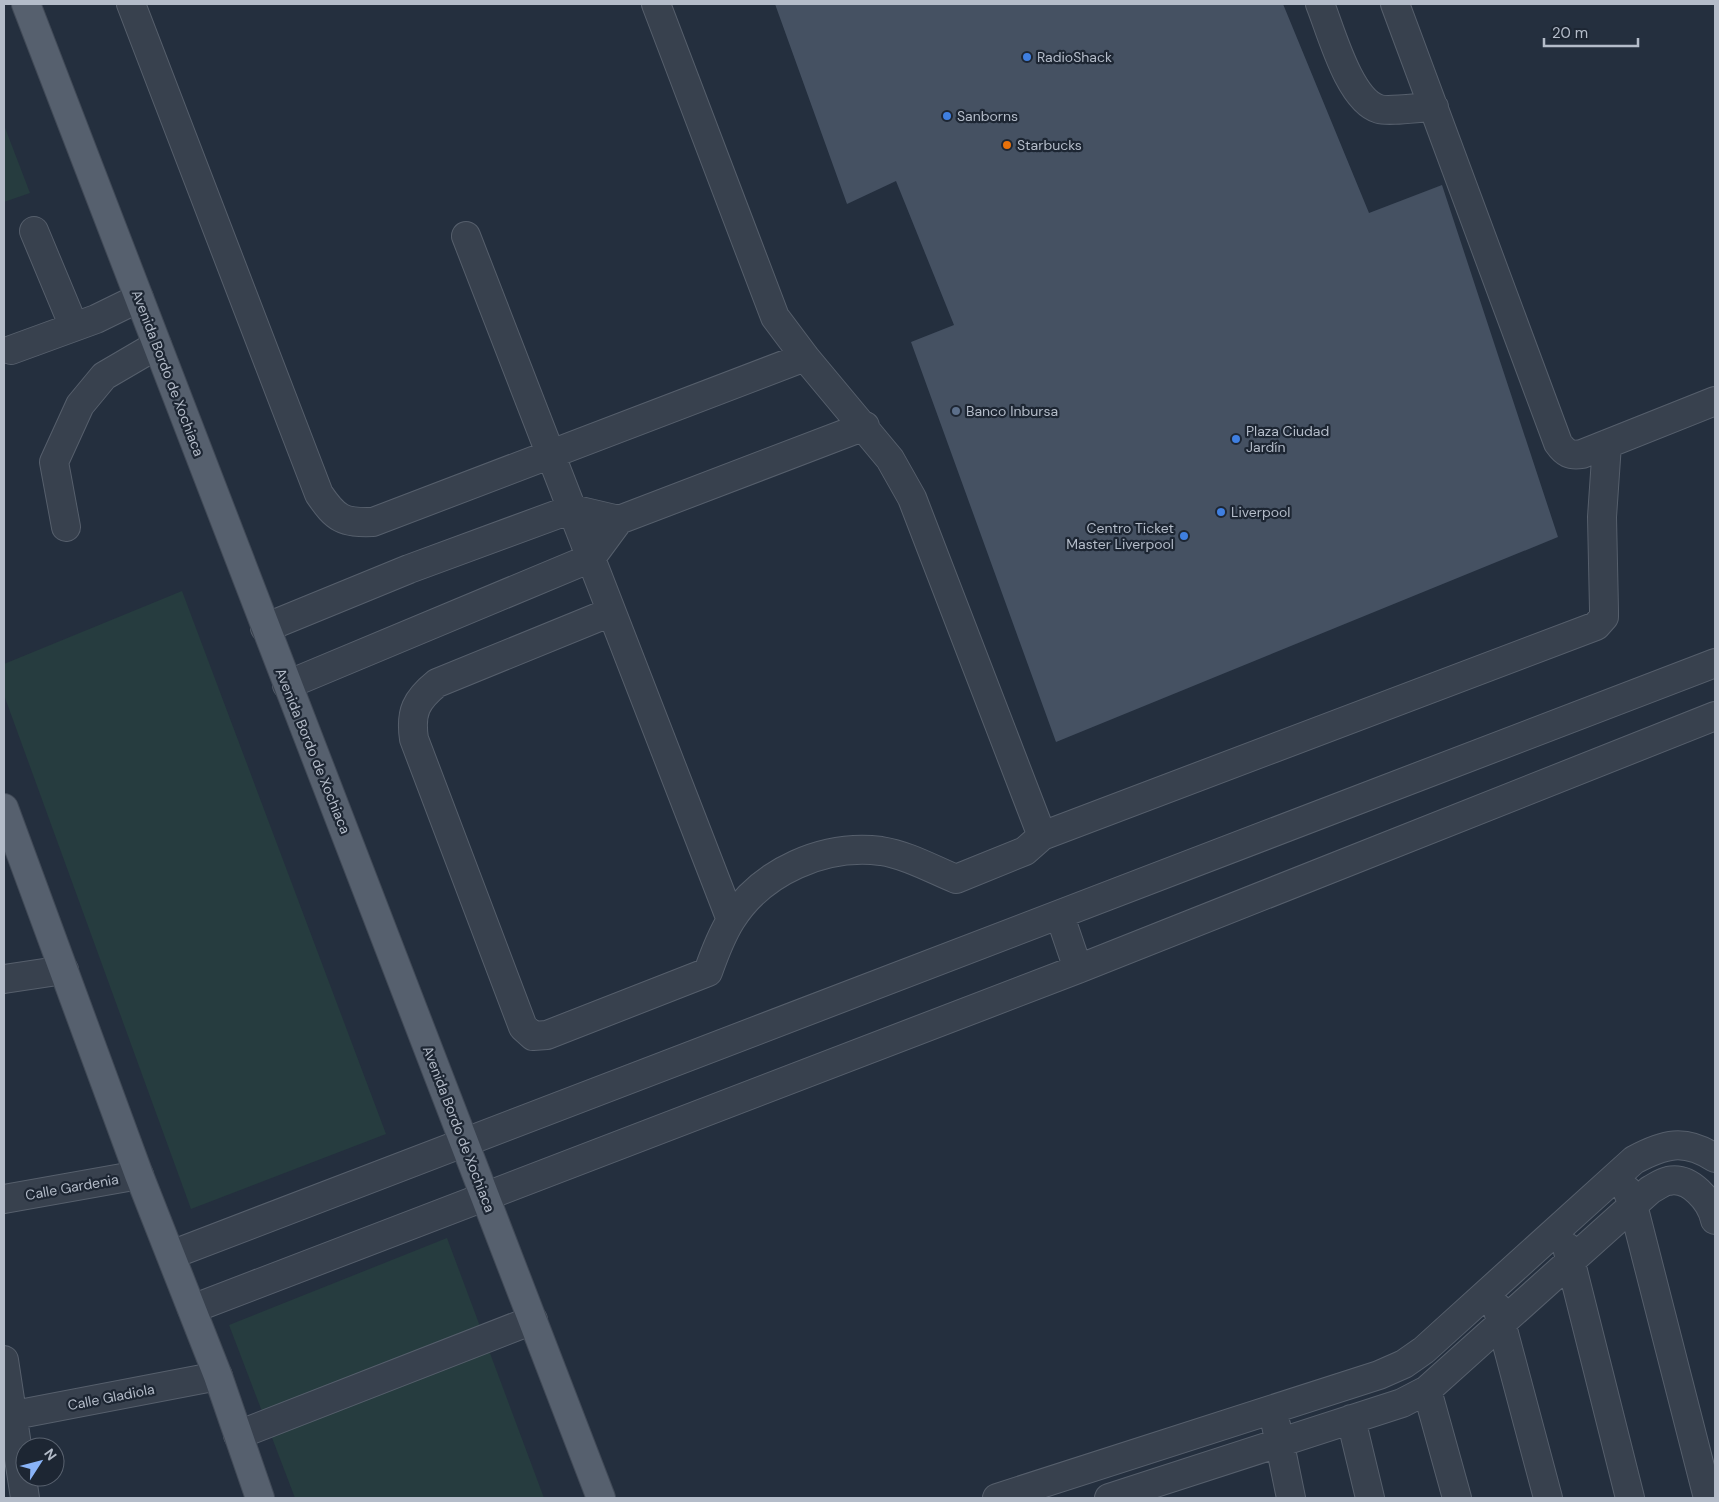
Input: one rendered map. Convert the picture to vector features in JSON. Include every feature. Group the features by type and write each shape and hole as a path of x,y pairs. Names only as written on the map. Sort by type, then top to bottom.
{"main road":[{"name":"Avenida Bordo de Xochiaca","path":"26,4 601,1498"},
{"path":"4,808 139,1175 218,1376 260,1498"}],"street":[{"path":"131,4 319,494 330,511 341,520 372,522 805,357"},
{"path":"656,4 775,317 805,357 890,458 922,520 1042,836"},
{"path":"1320,4 1352,83 1362,98 1380,109 1434,107"},
{"path":"1395,4 1558,443 1564,451 1572,455 1607,444 1715,401"},
{"path":"34,231 74,327"},
{"path":"466,236 731,920"},
{"path":"11,350 96,320 139,298"},
{"path":"66,527 54,462 80,405 104,376 157,345"},
{"path":"287,685 591,558 619,520 865,426"},
{"path":"611,612 437,683 424,694 415,708 412,723 414,739 523,1027 533,1036 547,1035 708,972 718,944 731,920 749,898 773,878 796,864 826,853 856,849 883,852 910,859 956,879 1025,852 1042,836 1596,626 1604,616 1602,517 1607,444"},
{"path":"265,628 409,569 572,509 619,520"},
{"path":"172,1256 1715,663"},
{"path":"192,1309 1078,969 1715,716"},
{"path":"1060,916 1078,969"},
{"path":"4,979 64,970"},
{"path":"997,1498 1379,1375 1404,1364 1424,1350 1634,1160 1657,1147 1681,1144 1702,1149 1715,1158"},
{"path":"1620,1172 1634,1205 1708,1498"},
{"name":"Calle Gardenia","path":"4,1199 139,1175"},
{"path":"1109,1498 1402,1403 1427,1390 1650,1190 1669,1180 1687,1184 1704,1195 1715,1220"},
{"path":"1560,1226 1571,1261 1630,1498"},
{"path":"1491,1289 1502,1323 1548,1498"},
{"path":"238,1435 533,1320"},
{"path":"4,1360 8,1416 26,1498"},
{"name":"Calle Gladiola","path":"8,1416 218,1376"},
{"path":"1427,1390 1457,1498"},
{"path":"1274,1408 1291,1498"},
{"path":"1351,1419 1370,1498"}],"green space":[{"path":"4,125 30,193 4,202"},
{"path":"182,591 386,1134 191,1209 4,695 4,664"},
{"path":"447,1238 544,1498 295,1498 229,1325"}],"building":[{"name":"Plaza Ciudad Jardín","path":"775,4 1283,4 1369,213 1442,185 1558,537 1056,742 911,342 954,325 896,181 847,204"}],"place":[{"name":"RadioShack","path":"1027,57"},
{"name":"Sanborns","path":"947,116"},
{"name":"Starbucks","path":"1007,145"},
{"name":"Banco Inbursa","path":"956,411"},
{"name":"Plaza Ciudad Jardín","path":"1236,439"},
{"name":"Liverpool","path":"1221,512"},
{"name":"Centro Ticket Master Liverpool","path":"1184,536"}]}
